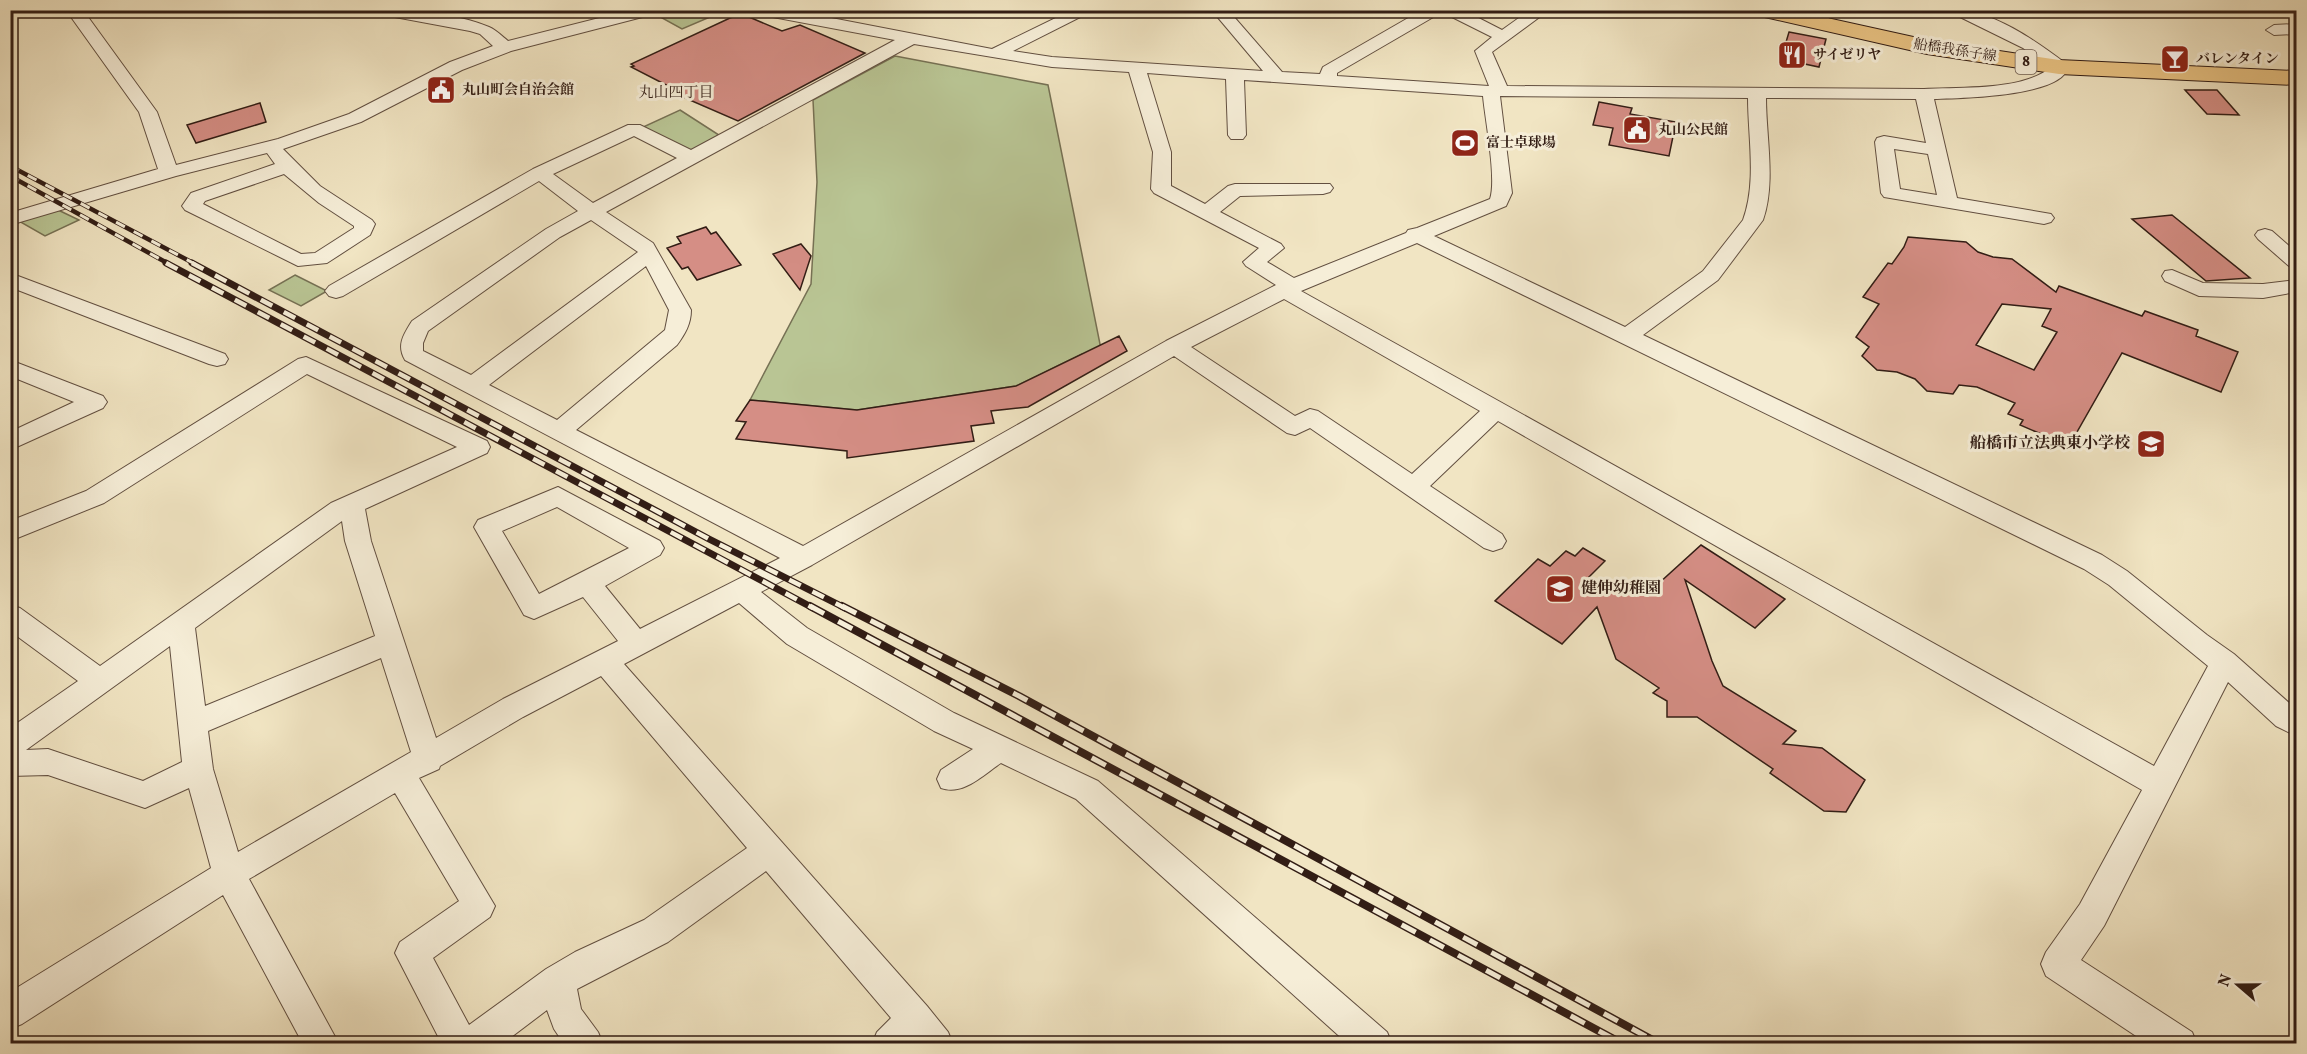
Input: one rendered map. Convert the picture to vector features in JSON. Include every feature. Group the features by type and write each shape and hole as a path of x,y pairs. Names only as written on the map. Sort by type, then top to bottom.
{"main road":[{"name":"船橋我孫子線","path":"1760,10 1927,47 2059,67 2296,78"}],"street":[{"path":"74,10 148,112 169,172"},
{"path":"384,10 473,27 486,31 505,47"},
{"path":"10,219 169,172 271,146 355,118 456,66 505,47 652,10"},
{"path":"762,10 812,15 912,39 1052,62 1496,91 1924,94 1993,90 2052,76 2058,72 2059,67 2029,44 1962,12 1964,10"},
{"path":"994,54 1086,10"},
{"path":"1328,81 1329,71 1435,10"},
{"path":"1449,10 1502,36"},
{"path":"10,1012 230,874 513,708 803,558 1174,346 1288,288 1415,234 1499,202 1502,193 1496,91 1483,51 1541,10"},
{"path":"1813,23 1832,10"},
{"path":"1223,14 1278,78"},
{"path":"2274,30 2296,29"},
{"path":"803,558 413,355 410,348 411,340 420,326 553,233 692,158 724,133 912,39"},
{"path":"1137,69 1162,152 1161,189 1274,248 1253,262 1288,288 1496,410 2159,784"},
{"path":"1234,75 1237,135"},
{"path":"1626,337 1711,275 1718,262 1754,218 1759,167 1756,94"},
{"path":"1924,94 1948,202"},
{"path":"336,291 540,173 634,129 692,158"},
{"path":"1937,150 1884,142 1891,193 2044,218"},
{"path":"271,146 286,167 327,202 365,224 363,231 320,259 298,260 192,206 198,197 286,167"},
{"path":"540,173 592,212 646,247 680,310 681,320 669,340 559,431"},
{"path":"1207,213 1235,190 1323,188"},
{"path":"1415,234 2093,562 2118,578 2197,644 2224,662 2296,724"},
{"path":"2265,235 2296,262"},
{"path":"472,386 649,254"},
{"path":"2172,276 2199,288 2263,291 2296,286"},
{"path":"10,279 217,359"},
{"path":"1174,346 1295,427 1310,417 1493,541"},
{"path":"10,532 95,497 306,364 478,447 340,510 10,745"},
{"path":"10,442 95,402 17,374"},
{"path":"1413,487 1496,410"},
{"path":"558,496 651,548 587,583 534,608 487,527 558,496"},
{"path":"352,504 358,541 390,642 414,767 479,906 412,953 461,1044"},
{"path":"587,583 636,644"},
{"path":"741,591 797,636 944,722 1087,790 1375,1044"},
{"path":"10,616 99,681"},
{"path":"181,622 198,769 230,874 322,1044"},
{"path":"194,724 390,642"},
{"path":"604,660 936,1044"},
{"path":"2180,1044 2058,964 2092,915 2224,662"},
{"path":"952,779 999,748"},
{"path":"10,764 48,762 145,795 198,769"},
{"path":"472,1044 558,981 587,963 656,931 770,850"},
{"path":"558,981 566,1017 586,1044"},
{"path":"889,1044 915,1018"}],"green space":[{"path":"663,10 724,11 682,29 653,13"},
{"path":"895,56 1048,85 1102,354 1082,354 1016,386 857,410 750,400 811,284 817,182 813,100"},
{"path":"680,110 722,137 692,154 641,128"},
{"path":"54,208 79,220 45,236 17,220"},
{"path":"295,275 327,291 301,306 269,290"}],"building":[{"path":"742,14 782,31 800,25 865,53 738,121 669,91 674,89 631,67 634,66 631,64"},
{"path":"1789,32 1826,39 1819,67 1781,59"},
{"path":"2185,90 2217,90 2239,115 2207,114"},
{"path":"1599,102 1632,108 1630,114 1676,122 1669,156 1609,145 1613,128 1593,125"},
{"path":"260,103 266,122 196,143 187,125"},
{"path":"2172,215 2250,278 2206,281 2132,219"},
{"path":"706,227 711,234 716,232 741,265 697,280 688,267 682,269 667,248 681,243 677,237"},
{"path":"1908,237 1966,242 1978,252 1993,257 2012,259 2056,292 2059,286 2142,316 2145,311 2198,330 2196,336 2238,352 2221,392 2122,353 2069,446 2020,425 2023,420 2008,414 2015,403 1977,387 1959,385 1953,394 1927,391 1915,379 1897,372 1877,370 1862,356 1869,347 1856,337 1879,304 1863,297 1888,263 1892,264","holes":["2002,304 2051,309 2042,326 2057,332 2034,370 1976,345"]},
{"path":"801,244 811,256 800,290 773,254"},
{"path":"1119,336 1127,351 1028,407 991,411 994,423 971,426 974,441 847,458 847,451 736,439 746,422 736,421 750,400 857,410 1016,386"},
{"path":"1701,545 1785,599 1755,628 1685,580 1712,661 1723,686 1796,731 1783,744 1822,748 1865,780 1846,812 1824,811 1770,773 1773,769 1697,717 1667,717 1667,701 1653,693 1659,688 1616,659 1597,607 1562,644 1495,601 1538,559 1550,566 1566,551 1575,556 1583,548 1605,561 1581,585 1658,584"}],"railway":[{"path":"10,166 195,264"},
{"path":"10,176 169,264"},
{"path":"166,263 813,608"},
{"path":"192,263 709,539 845,608"},
{"path":"810,606 1623,1044"},
{"path":"842,606 1019,696 1660,1044"}],"place":[{"name":"サイゼリヤ","path":"1792,55"},
{"name":"バレンタイン","path":"2175,59"},
{"name":"丸山町会自治会館","path":"441,90"},
{"name":"丸山公民館","path":"1637,130"},
{"name":"富士卓球場","path":"1465,143"},
{"name":"船橋市立法典東小学校","path":"2151,444"},
{"name":"健伸幼稚園","path":"1560,589"}],"district":[{"name":"丸山四丁目","path":"676,93"}]}
